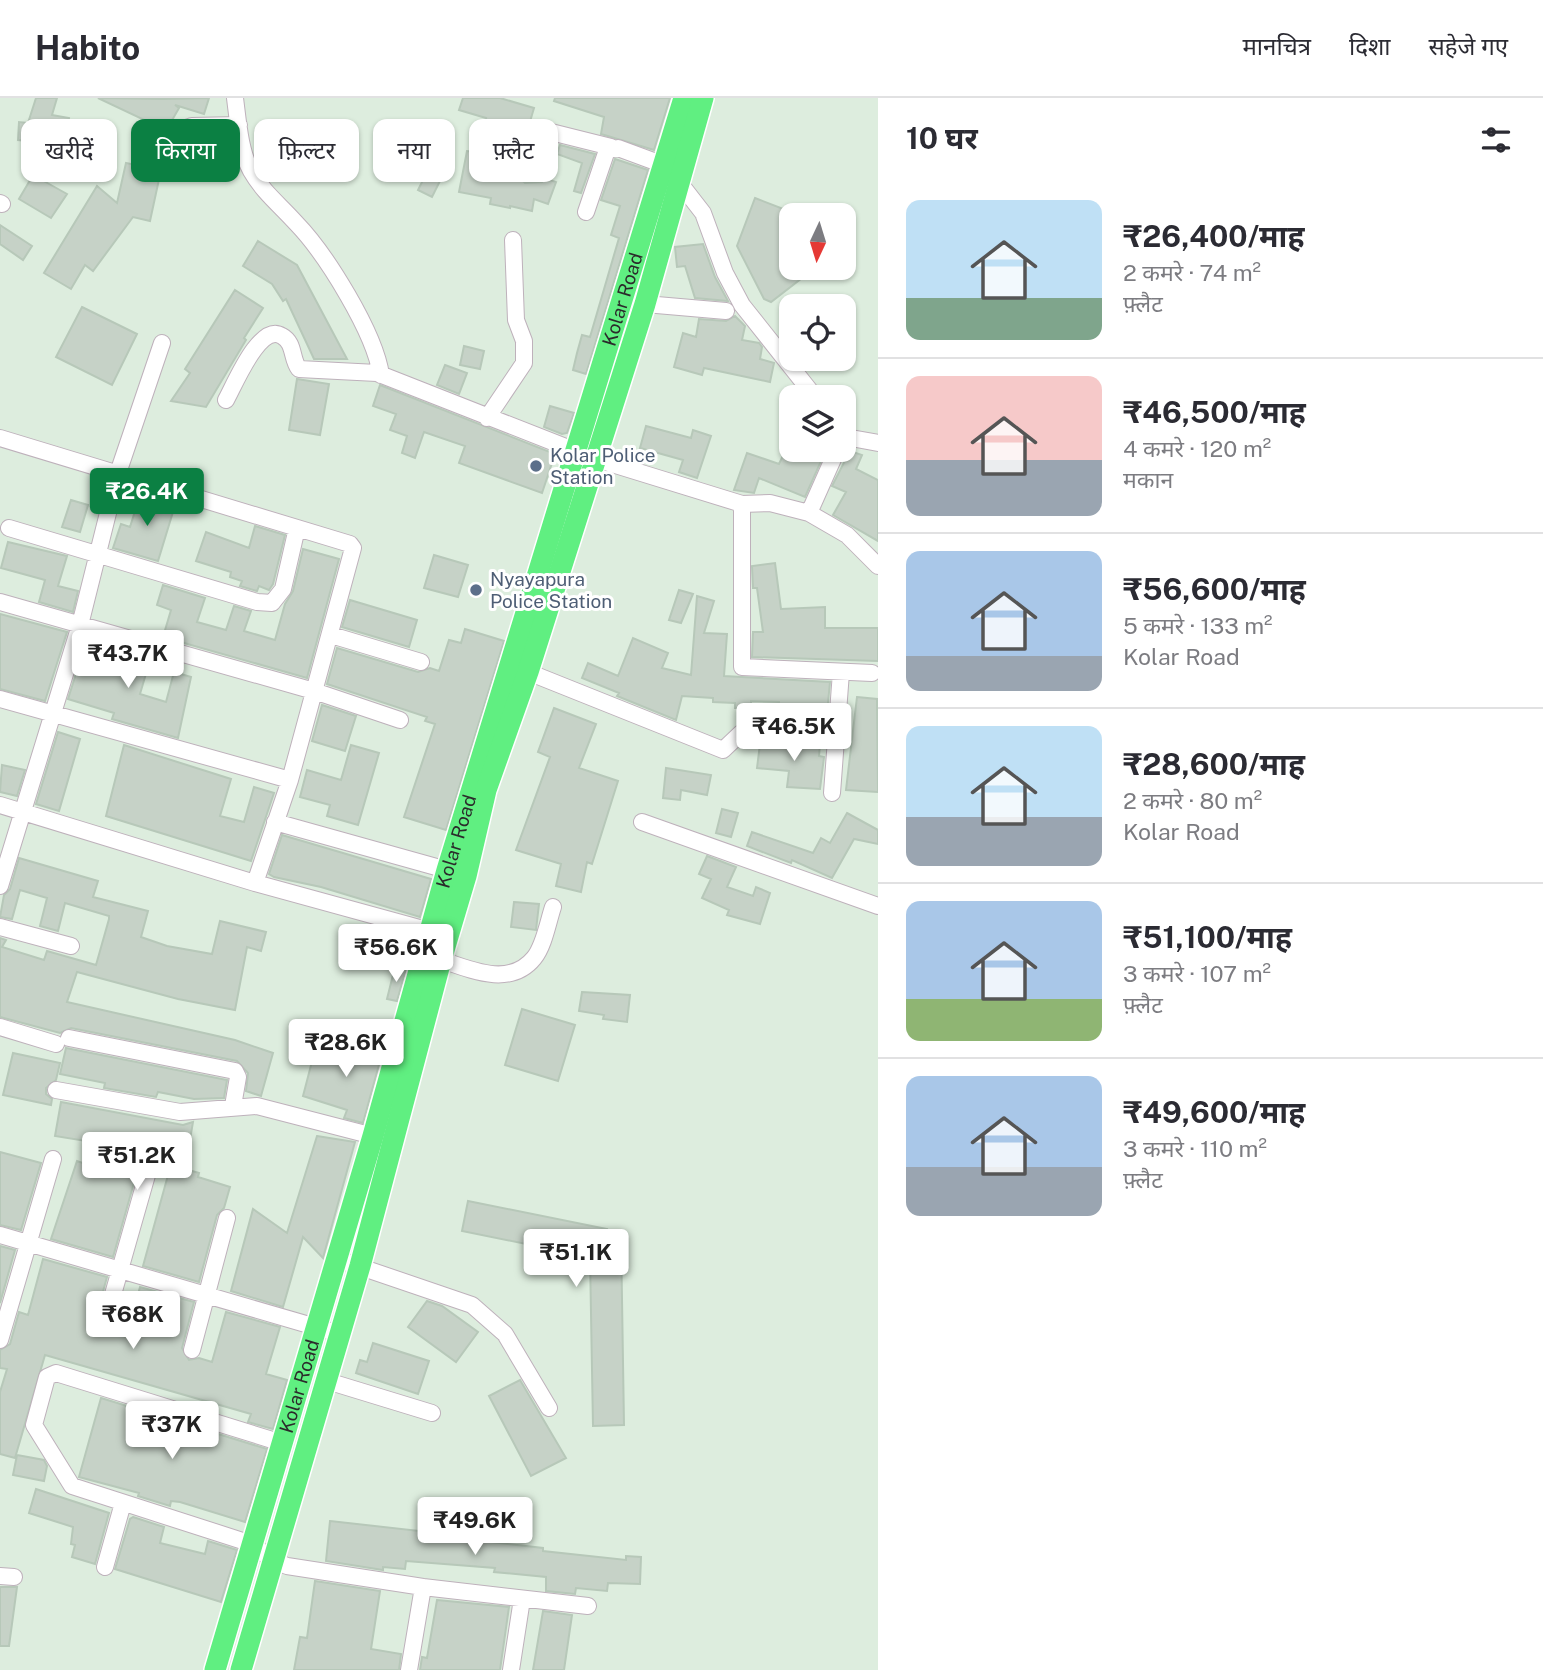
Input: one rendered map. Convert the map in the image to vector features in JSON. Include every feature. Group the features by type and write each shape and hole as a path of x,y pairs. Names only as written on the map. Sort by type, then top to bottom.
{"main road":[{"name":"Kolar Road","path":"241,1670 324,1380 360,1266 384,1139 432,957 486,790 528,672 530,630 576,451 684,98"},
{"name":"Kolar Road","path":"439,933 447,870 530,630 596,459 645,304 703,98"},
{"name":"Kolar Road","path":"215,1670 337,1259 384,1139"}],"street":[{"path":"235,98 238,119"},
{"path":"240,129 250,169 271,201 297,223 339,284 377,351 381,375"},
{"path":"558,134 611,147 664,165 703,213 724,273 742,305 805,385"},
{"path":"586,212 607,150 611,147"},
{"path":"487,418 524,363 524,341 516,320 513,240"},
{"path":"645,304 726,311"},
{"path":"226,400 261,338 268,334 283,336 292,346 299,369 355,370 381,375 596,459 741,504 771,503 809,513 847,535 878,566"},
{"path":"0,886 80,625 118,473 162,343"},
{"path":"0,438 349,544 353,548 290,780 255,883"},
{"path":"856,438 878,443"},
{"path":"809,513 832,462"},
{"path":"741,504 741,666 872,673"},
{"path":"9,528 257,602 272,603 283,589 297,528"},
{"path":"0,602 314,691 400,720"},
{"path":"331,635 421,662"},
{"path":"528,672 723,750 741,733 836,734"},
{"path":"832,793 841,672"},
{"path":"0,699 290,780"},
{"path":"0,805 255,883 439,933"},
{"path":"275,822 447,870"},
{"path":"642,822 878,906"},
{"path":"432,957 489,974 506,976 515,973 534,958 553,907"},
{"path":"0,927 71,946"},
{"path":"0,1027 63,1041 235,1071 238,1077 233,1106"},
{"path":"56,1090 180,1112 257,1106 384,1139"},
{"path":"0,1340 53,1159"},
{"path":"104,1326 149,1168"},
{"path":"192,1350 227,1218"},
{"path":"0,1235 340,1334"},
{"path":"337,1259 452,1297 488,1318 505,1334 549,1408"},
{"path":"282,1443 51,1374 34,1419 36,1431 72,1486 252,1544 272,1560 297,1569 588,1606"},
{"path":"324,1380 432,1413"},
{"path":"105,1567 123,1503"},
{"path":"409,1670 423,1587"},
{"path":"511,1670 523,1599"}],"building":[{"path":"36,98 57,98 52,115 69,118 69,119 29,119"},
{"path":"98,98 209,98 204,114 175,105 179,108 173,119 142,119"},
{"path":"463,98 500,98 534,108 531,119 486,119 459,110"},
{"path":"555,98 670,98 654,150 601,134 604,117 554,101"},
{"path":"21,122 21,140 18,140"},
{"path":"560,145 595,154 581,193 574,191 582,163 558,154"},
{"path":"467,151 469,182 556,182 548,204 534,199 532,211 490,204 491,198 459,192"},
{"path":"615,159 648,170 586,374 573,370 577,353 582,335 590,337 619,238 611,235 620,206 601,200"},
{"path":"126,163 131,164 131,182 158,182 150,221 133,217 93,271 85,265 71,289 44,273 97,186 117,203"},
{"path":"29,182 46,182 67,194 51,218 19,199"},
{"path":"422,182 440,182 432,197 418,190"},
{"path":"755,198 779,207 779,280 799,280 771,302 764,299 737,246"},
{"path":"0,225 32,246 23,260 0,244"},
{"path":"258,241 297,265 347,359 314,359 286,299 283,301 272,284 243,266"},
{"path":"703,244 715,277 728,301 695,298 685,266 677,267 675,247"},
{"path":"235,290 263,308 244,338 246,340 206,407 171,401 190,373 185,369"},
{"path":"82,307 137,334 112,385 56,357"},
{"path":"735,316 745,326 742,340 759,343 762,347 760,359 774,363 770,382 704,368 702,375 674,367 683,333 696,337 699,319 726,321"},
{"path":"464,346 484,351 480,369 460,365"},
{"path":"445,365 467,373 459,394 437,385"},
{"path":"297,379 329,384 320,435 289,430"},
{"path":"380,385 555,454 542,493 459,463 465,446 424,432 415,458 402,453 407,436 390,430 396,414 373,406"},
{"path":"550,406 574,413 567,433 562,434 544,427"},
{"path":"646,426 691,438 693,430 711,436 697,478 679,472 683,460 640,448"},
{"path":"747,453 779,464 821,462 805,497 759,478 754,493 734,490"},
{"path":"856,453 862,455 856,469 878,480 878,541 833,515 846,492 832,486 844,462 856,462"},
{"path":"141,492 176,502 158,561 113,548 121,524 130,527"},
{"path":"71,500 88,505 80,532 62,527"},
{"path":"255,526 285,535 273,584 269,590 259,586 257,591 240,586 242,581 230,577 231,572 196,561 206,532 249,548"},
{"path":"8,542 67,556 58,586 78,591 73,612 39,602 45,580 1,568"},
{"path":"303,549 339,559 307,678 163,637 171,610 157,605 163,585 205,598 197,622 226,630 234,606 251,611 244,631 275,640 285,604 293,591"},
{"path":"434,555 468,565 458,597 424,588"},
{"path":"775,563 781,609 825,607 825,628 878,628 878,661 752,657 753,632 763,632 757,588 753,588 752,566"},
{"path":"679,590 693,594 681,623 669,620"},
{"path":"697,596 714,601 704,633 727,634 724,676 830,682 827,713 816,713 815,723 793,723 794,708 779,707 779,702 751,701 751,708 735,708 735,703 713,702 713,698 682,696 676,720 617,696 619,693 582,678 588,663 618,676 633,638 668,653 662,668 691,675"},
{"path":"350,600 417,620 409,647 342,627"},
{"path":"0,614 67,632 45,701 0,689"},
{"path":"465,629 504,641 446,830 404,817 435,724 425,721 427,717 327,684 337,648 418,672 430,668 439,671 449,640 461,643"},
{"path":"86,642 150,660 140,694 166,702 174,672 191,677 178,738 112,719 114,713 68,699"},
{"path":"857,697 877,699 878,792 846,790"},
{"path":"322,705 356,716 345,751 312,741"},
{"path":"554,708 596,724 579,768 618,781 592,864 587,862 581,892 556,886 561,864 516,850 550,757 538,752"},
{"path":"58,732 80,739 59,811 36,804"},
{"path":"760,744 820,744 819,756 824,757 820,789 787,787 789,771 757,768"},
{"path":"124,745 231,779 220,816 244,822 254,787 274,793 251,861 106,816"},
{"path":"351,745 379,753 358,825 327,816 330,805 300,797 307,770 341,780"},
{"path":"2,765 25,770 17,796 0,792"},
{"path":"666,768 711,775 707,795 681,790 680,800 663,798"},
{"path":"722,809 738,813 731,837 716,833"},
{"path":"847,813 878,830 878,844 854,839 832,878 792,860 791,863 747,846 752,832 813,853 821,838 830,843"},
{"path":"282,835 431,879 420,917 321,887 274,877 269,874"},
{"path":"707,856 736,867 727,887 753,896 756,887 770,893 760,924 727,915 729,910 702,898 711,879 699,874"},
{"path":"19,858 98,881 93,897 148,911 141,937 167,946 212,954 220,921 266,932 261,951 247,947 235,1010 178,999 77,972 67,1002 235,1040 273,1053 261,1096 246,1091 248,1073 237,1061 71,1028 60,1033 0,1017 0,938 6,940 2,947 44,960 47,951 96,965 109,919 109,916 65,903 58,931 40,926 47,898 20,890 12,919 0,917 4,895 10,889"},
{"path":"514,902 539,904 536,930 511,927"},
{"path":"395,967 406,969 397,1001 387,999"},
{"path":"582,992 630,995 627,1022 603,1019 604,1015 579,1011"},
{"path":"522,1009 575,1025 558,1081 505,1065"},
{"path":"365,1034 386,1039 363,1123 344,1118 347,1110 303,1096 315,1050 359,1061"},
{"path":"66,1048 227,1080 224,1098 194,1099 158,1092 156,1097 104,1088 105,1083 60,1074"},
{"path":"13,1053 60,1063 56,1080 46,1088 46,1094 52,1099 51,1105 3,1095"},
{"path":"61,1102 183,1125 193,1122 185,1169 199,1173 198,1177 230,1187 224,1208 217,1215 199,1282 143,1266 176,1146 150,1141 145,1159 139,1165 113,1257 51,1239 77,1161 109,1172 117,1146 55,1136"},
{"path":"317,1136 355,1142 323,1258 303,1237 283,1307 231,1291 253,1209 287,1233"},
{"path":"0,1152 41,1163 21,1230 0,1225"},
{"path":"468,1201 607,1229 606,1236 621,1236 624,1425 593,1426 590,1257 462,1231"},
{"path":"0,1246 15,1250 0,1303"},
{"path":"43,1259 107,1277 94,1324 101,1336 112,1333 127,1337 140,1287 194,1302 182,1348 189,1360 199,1358 212,1362 226,1312 280,1327 266,1374 287,1380 273,1429 248,1422 251,1414 45,1355 15,1458 0,1454 0,1392 7,1369 0,1368 0,1350 10,1344 19,1312 28,1315"},
{"path":"427,1301 442,1306 478,1332 456,1362 408,1327"},
{"path":"373,1343 429,1361 418,1394 356,1373 360,1360 367,1362"},
{"path":"520,1380 566,1458 531,1476 489,1396"},
{"path":"101,1398 267,1449 245,1522 180,1502 171,1501 170,1506 138,1496 139,1493 79,1477"},
{"path":"17,1455 44,1460 47,1466 44,1481 13,1475"},
{"path":"36,1489 109,1513 95,1564 72,1557 75,1545 71,1544 73,1527 29,1513"},
{"path":"133,1517 164,1527 160,1543 205,1554 208,1541 237,1550 221,1602 115,1569 130,1519"},
{"path":"330,1521 491,1539 490,1542 543,1548 543,1551 626,1560 626,1556 641,1557 640,1584 608,1583 607,1591 576,1588 575,1594 546,1591 546,1577 494,1572 495,1568 406,1561 405,1569 383,1567 383,1570 326,1561"},
{"path":"315,1581 380,1591 371,1649 401,1654 399,1670 294,1670 300,1637 307,1638"},
{"path":"0,1587 17,1587 9,1646 0,1646"},
{"path":"437,1600 509,1607 500,1670 420,1670 422,1657 427,1658"},
{"path":"543,1611 572,1615 564,1670 533,1670"}],"place":[{"name":"Kolar Police Station","path":"536,466"},
{"name":"Nyayapura Police Station","path":"476,590"}]}
